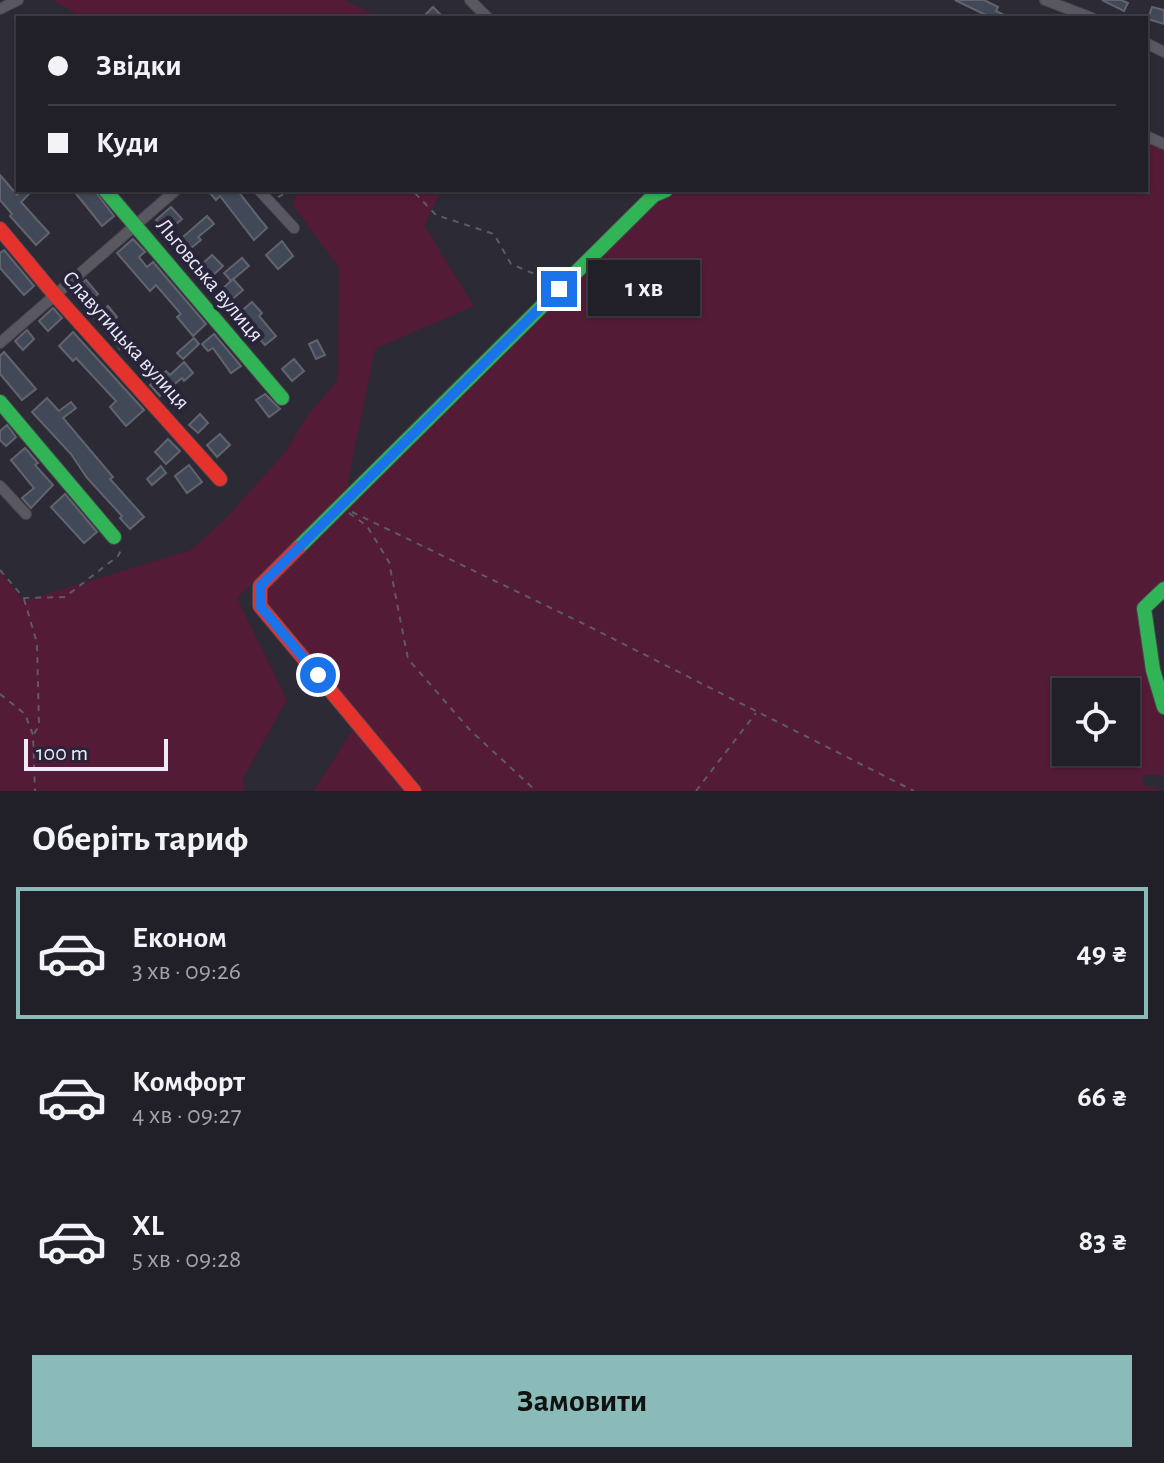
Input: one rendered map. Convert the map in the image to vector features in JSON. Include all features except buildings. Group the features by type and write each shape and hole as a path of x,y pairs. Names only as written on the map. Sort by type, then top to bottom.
{"street":[{"path":"0,9 18,0"},
{"path":"470,0 486,16"},
{"path":"1045,0 1087,16"},
{"name":"Льговська вулиця","path":"107,192 282,398"},
{"path":"0,343 174,192"},
{"path":"261,192 294,228"},
{"path":"414,791 260,606 260,586 654,195 661,192"},
{"name":"Славутицька вулиця","path":"0,229 54,294 220,479"},
{"path":"0,402 114,537"},
{"path":"0,486 26,514"},
{"path":"1164,589 1144,608 1153,670 1164,707"}],"path":[{"path":"269,201 288,192"},
{"path":"414,192 436,215 494,234 511,264 552,282 559,289"},
{"path":"341,506 582,623 914,791"},
{"path":"341,506 367,526 389,562 408,659 470,730 536,791"},
{"path":"24,598 65,597 118,556 122,548 114,537"},
{"path":"0,570 24,598 37,643 39,726 33,735"},
{"path":"0,694 25,714 33,735 35,791"},
{"path":"696,791 757,712"}],"shaded area":[{"path":"53,0 344,0 377,16 80,16"},
{"path":"1148,142 1164,149 1164,582 1139,609 1147,672 1164,722 1164,775 1143,775 1142,784 1161,791 417,791 263,606 263,589 656,199 672,192 1148,192"},
{"path":"296,192 441,192 424,225 474,306 375,349 346,491 237,598 287,700 243,778 245,791 0,791 0,572 24,601 191,550 227,517 286,451 307,416 338,380 339,268 293,205"},
{"path":"358,727 412,791 313,791 352,731"}],"traffic: fast":[{"path":"107,192 282,398"},
{"path":"298,548 654,195 661,192"},
{"path":"0,402 114,537"},
{"path":"1164,589 1144,608 1153,670 1164,707"}],"traffic: jam":[{"path":"0,229 54,294 220,479"},
{"path":"298,548 260,586 260,606 414,791"}],"route":[{"path":"318,675 260,606 260,586 559,289"}]}
